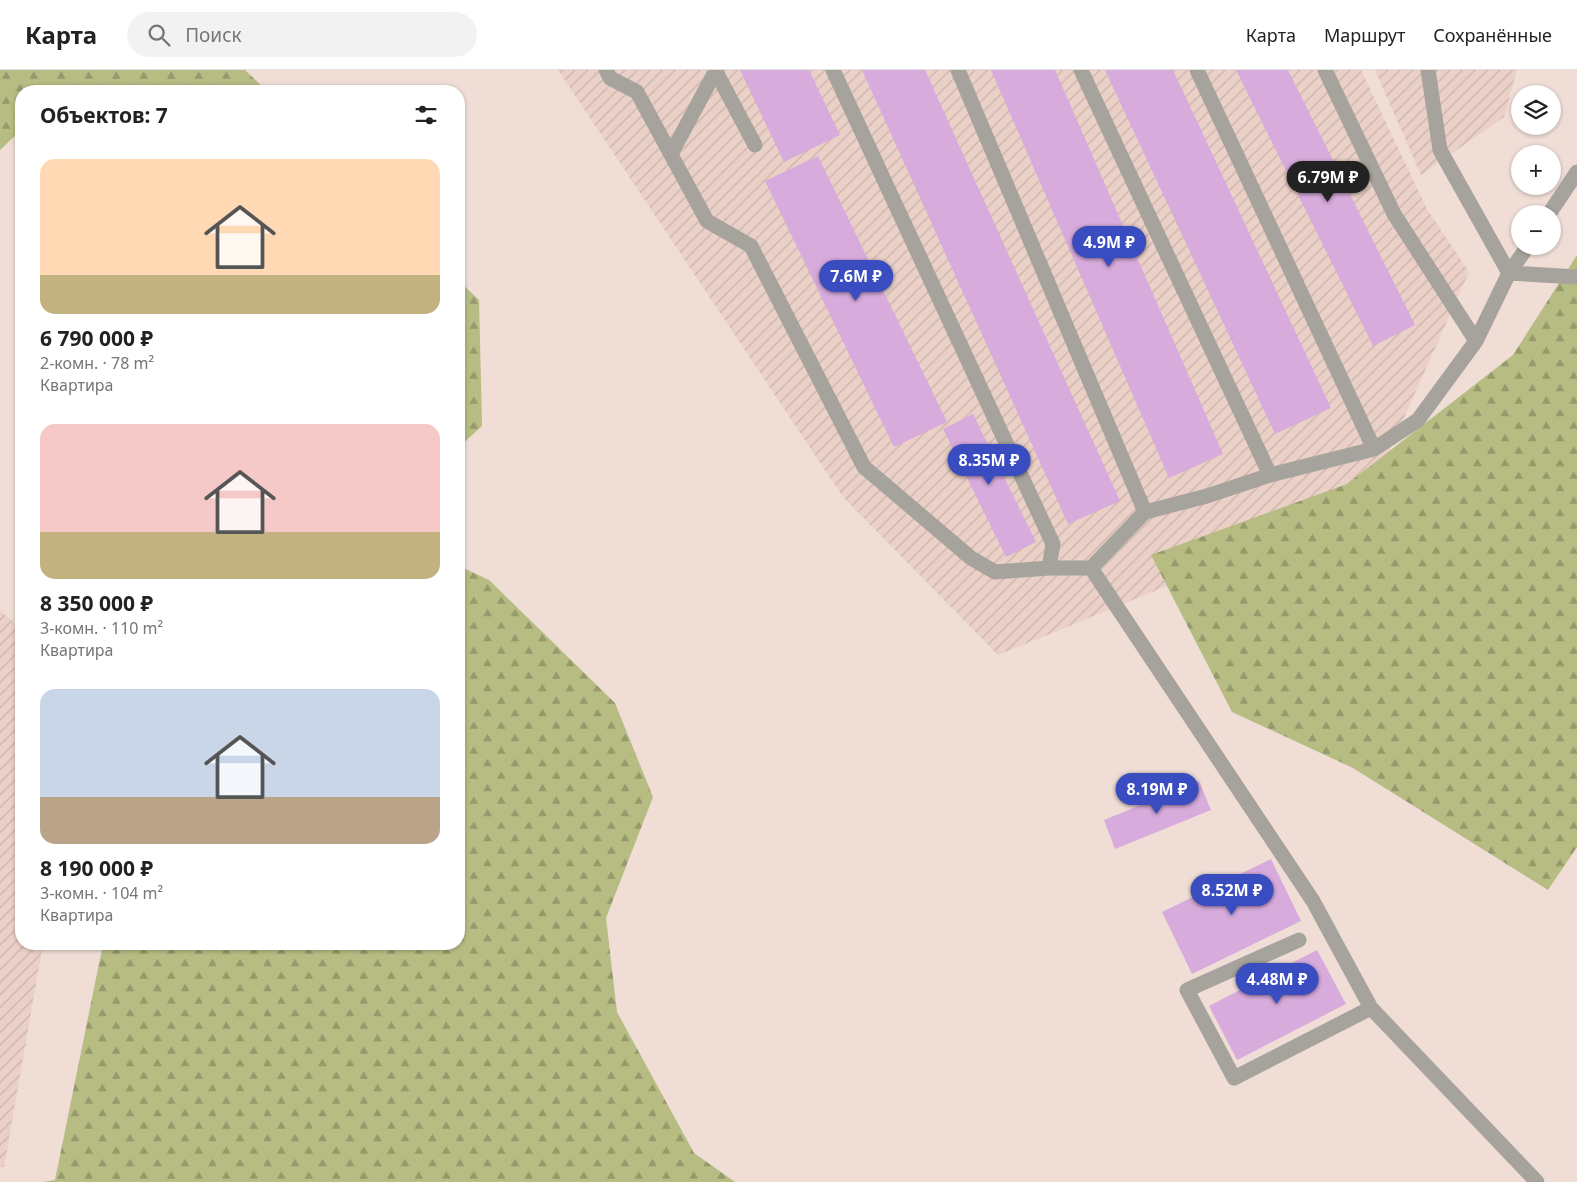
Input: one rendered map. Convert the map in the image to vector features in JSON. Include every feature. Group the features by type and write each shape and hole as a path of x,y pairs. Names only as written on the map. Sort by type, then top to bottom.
{"street":[{"path":"606,70 610,78 636,92 707,221 751,246 864,467 971,558 995,572 1049,568 1091,568 1145,512 1207,496 1270,474 1374,449 1418,420 1476,341 1509,274 1522,255"},
{"path":"833,70 1053,544 1049,568"},
{"path":"958,70 1145,512"},
{"path":"1081,70 1270,474"},
{"path":"1197,70 1374,449"},
{"path":"1325,70 1394,214 1476,341"},
{"path":"1428,70 1440,150 1509,274"},
{"path":"671,154 715,71"},
{"path":"715,71 755,145"},
{"path":"1555,205 1577,172"},
{"path":"1509,274 1577,277"},
{"path":"1091,568 1313,901 1371,1008 1537,1182"},
{"path":"1299,940 1187,990 1234,1078 1371,1008"}],"shaded area":[{"path":"558,70 1361,70 1427,209 1469,272 1365,505 998,655 843,497"},
{"path":"1375,70 1517,70 1513,85 1511,85 1504,117 1421,175"},
{"path":"0,611 15,623 15,950 42,950 4,1167 0,1167"}],"green space":[{"path":"0,70 245,70 261,85 15,85 15,136 0,150"},
{"path":"1577,255 1577,847 1548,890 1353,768 1232,712 1151,555 1347,484 1513,355"},
{"path":"465,287 479,300 482,426 465,442"},
{"path":"465,569 489,580 615,703 653,797 606,918 617,1012 694,1153 735,1182 43,1182 55,1180 102,950 465,950"}],"building":[{"path":"740,70 809,70 840,135 784,162"},
{"path":"862,70 925,70 1120,501 1068,524"},
{"path":"991,70 1055,70 1223,454 1169,478"},
{"path":"1105,70 1173,70 1331,408 1275,434"},
{"path":"1236,70 1288,70 1415,325 1373,346"},
{"path":"818,156 947,422 894,447 765,181"},
{"path":"973,414 1036,542 1006,557 943,429"},
{"path":"1199,781 1211,810 1115,849 1104,820"},
{"path":"1271,859 1301,921 1192,974 1162,912"},
{"path":"1317,950 1346,1004 1237,1060 1209,1006"}]}
